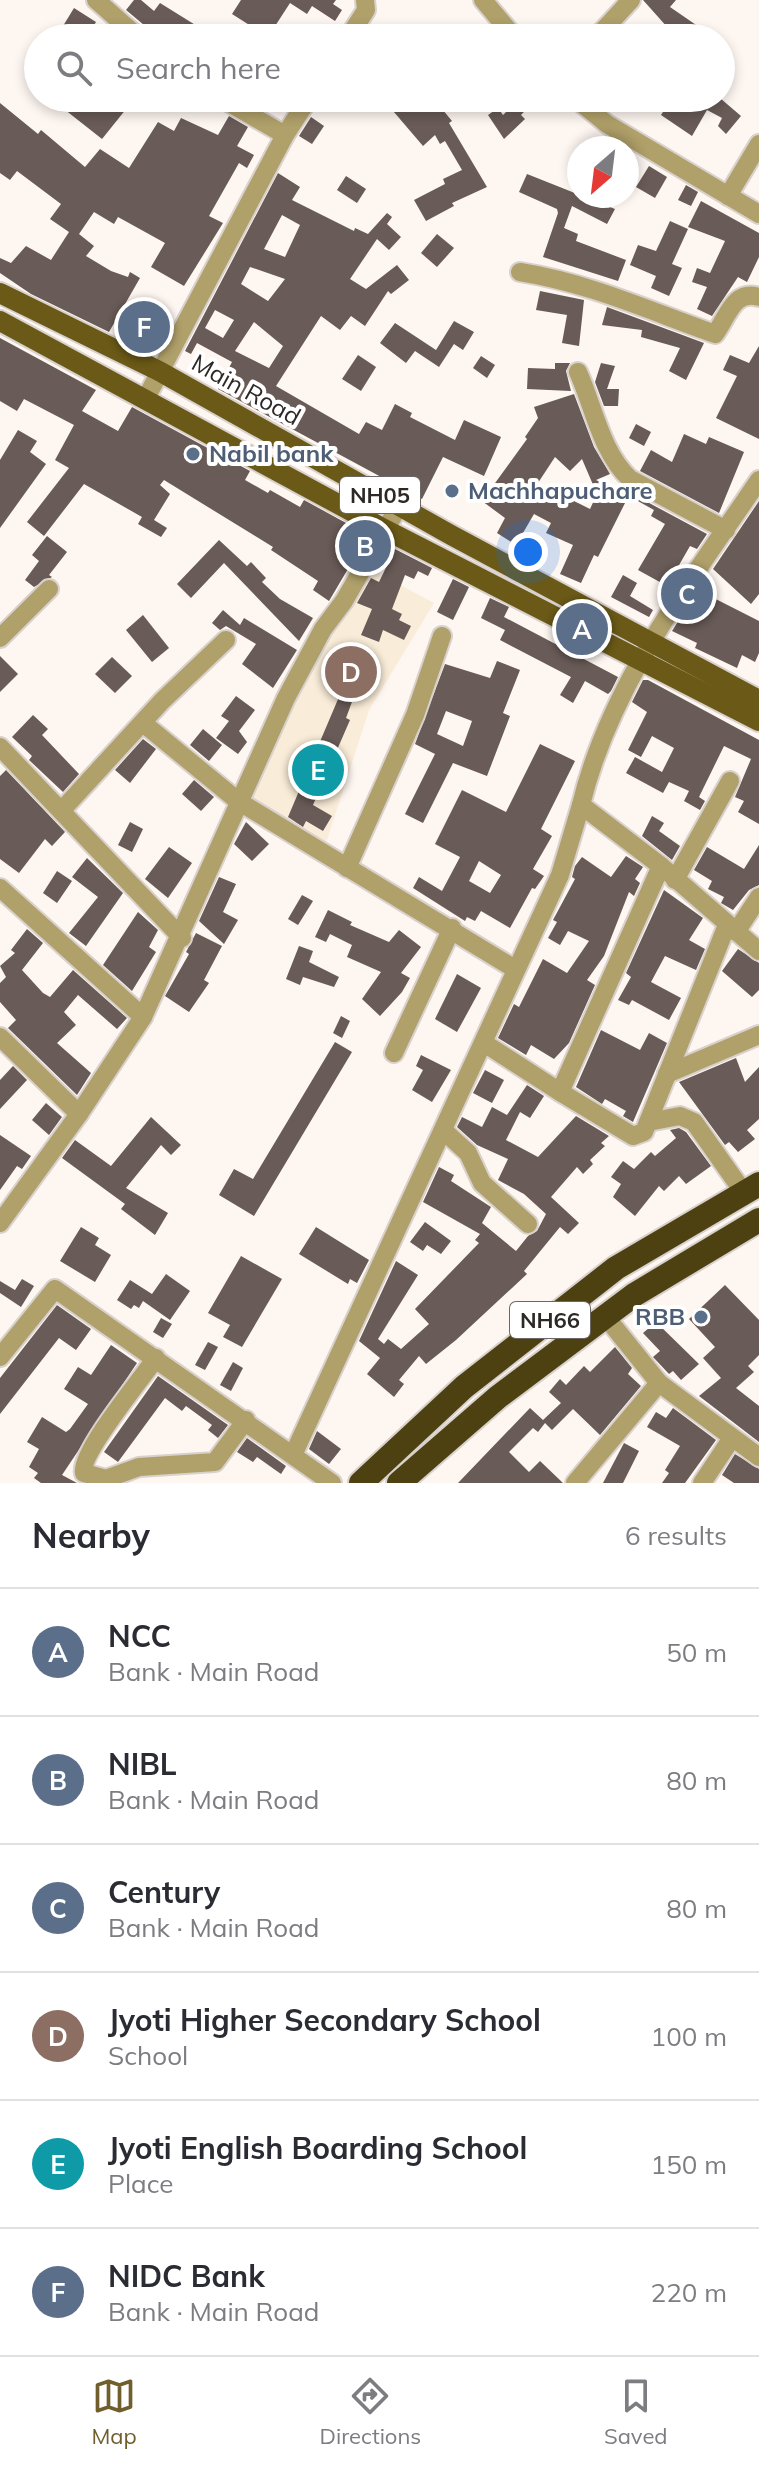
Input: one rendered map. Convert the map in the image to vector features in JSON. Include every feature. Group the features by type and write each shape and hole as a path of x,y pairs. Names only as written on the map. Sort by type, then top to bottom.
{"highway":[{"name":"NH66","path":"361,1483 464,1387 616,1268 751,1189"},
{"name":"NH66","path":"399,1483 498,1397 634,1295 759,1220"}],"main road":[{"name":"Main Road","path":"0,293 159,371 399,506 759,700"},
{"name":"NH05","path":"0,321 386,530 759,721"}],"street":[{"path":"96,0 123,24"},
{"path":"357,24 366,10 365,0"},
{"path":"483,0 503,24"},
{"path":"609,24 631,0"},
{"path":"245,112 285,135"},
{"path":"145,400 300,112"},
{"path":"592,112 607,124 759,214"},
{"path":"728,196 759,144"},
{"path":"520,272 558,278 603,291 715,334 739,296 747,293 759,297"},
{"path":"578,372 601,433 620,470 638,484 726,530"},
{"path":"294,1453 560,875 591,765 621,696 759,480"},
{"path":"0,1223 79,1114 143,1017 182,938 238,801 323,629 344,601 399,506"},
{"path":"0,638 49,589"},
{"path":"347,868 415,715 442,636"},
{"path":"62,810 226,640"},
{"path":"143,723 238,801 515,969"},
{"path":"0,747 182,938"},
{"path":"675,880 730,781"},
{"path":"581,805 661,866 759,951"},
{"path":"560,1092 661,866"},
{"path":"0,888 143,1017"},
{"path":"484,1043 633,1136 644,1132 732,928 759,897"},
{"path":"394,1053 452,928"},
{"path":"667,1074 759,1035"},
{"path":"0,1037 79,1114"},
{"path":"648,1122 680,1116 694,1122 751,1189"},
{"path":"444,1131 468,1153 482,1183 528,1224"},
{"path":"0,1357 55,1289 294,1453 332,1483"},
{"path":"606,1317 659,1383 759,1457"},
{"path":"156,1358 94,1446 84,1462 84,1473 106,1479 139,1467 215,1462 246,1420"},
{"path":"575,1483 659,1383"},
{"path":"702,1483 732,1438"}],"shaded area":[{"path":"365,566 434,603 369,710 326,843 247,799 327,634"}],"building":[{"path":"134,0 141,0 154,11 160,3 194,24 143,24 126,10"},
{"path":"241,0 336,0 333,4 342,10 335,21 312,6 307,14 290,3 276,24 248,24 232,14"},
{"path":"643,0 676,0 670,7 695,24 664,24"},
{"path":"74,8 96,22 95,24 64,24"},
{"path":"0,103 38,134 41,130 85,167 100,149 129,168 158,122 174,131 181,118 218,135 229,116 248,127 237,146 254,155 247,168 239,163 209,216 223,223 184,286 151,267 165,243 118,217 114,224 94,212 79,234 94,246 86,256 111,271 128,277 130,272 140,278 109,332 31,294 0,273 0,258 11,263 26,246 51,260 69,232 50,219 61,204 17,171 10,180 0,173"},
{"path":"735,111 741,116 726,134 718,126 722,118 711,112"},
{"path":"68,112 124,112 102,139"},
{"path":"394,112 445,112 487,187 452,203 454,206 426,221 414,200 445,184 443,179 462,170 445,141 440,144 435,135 423,146"},
{"path":"501,112 503,115 506,112 524,112 521,115 525,119 504,139 488,115"},
{"path":"663,112 706,112 692,136 661,115"},
{"path":"311,117 324,126 312,144 299,136"},
{"path":"649,166 667,177 655,198 639,189 639,182"},
{"path":"278,173 300,187 292,200 354,231 355,228 368,234 387,213 392,217 387,224 401,237 389,250 377,239 350,279 366,289 397,265 409,280 391,294 388,291 365,326 351,316 340,330 321,316 276,386 359,434 366,422 382,430 395,404 412,413 410,417 455,440 464,420 501,437 484,476 443,457 422,499 218,389 232,362 197,343 191,354 185,351","holes":["282,215 300,225 285,257 264,249","250,267 285,279 268,301 241,284","215,310 234,320 223,338 205,328","254,322 283,346 269,368 235,351"]},
{"path":"527,174 567,190 567,208 571,208 564,228 578,234 576,241 626,260 618,281 543,257 557,209 519,192"},
{"path":"346,176 366,189 357,203 337,190"},
{"path":"686,185 698,192 691,206 678,200"},
{"path":"701,201 759,233 759,257 747,282 738,277 712,316 697,309 707,287 692,282 697,268 710,273 725,241 688,227"},
{"path":"576,208 615,209 607,224"},
{"path":"670,221 688,229 672,264 682,268 669,296 651,288 656,276 630,265 638,245 656,251"},
{"path":"437,234 454,248 437,267 421,253"},
{"path":"540,291 584,300 579,346 562,343 567,315 536,310"},
{"path":"607,307 704,343 686,380 669,371 680,348 641,337 642,330 602,325"},
{"path":"454,321 474,332 463,350 454,344 439,367 415,351 406,363 380,343 395,323 436,350"},
{"path":"0,338 96,390 82,411 118,431 132,407 250,471 245,480 268,493 270,490 300,507 304,500 368,535 329,601 313,590 318,581 271,550 273,547 164,480 160,485 170,494 154,520 167,528 161,537 138,524 142,517 84,484 44,536 27,522 69,468 55,460 74,425 24,399 17,411 0,401"},
{"path":"759,346 759,439 716,418 737,376 723,370 730,355 749,363"},
{"path":"358,355 376,367 361,391 342,379"},
{"path":"481,356 495,365 487,378 473,368"},
{"path":"555,363 570,363 566,371 571,391 527,389 528,368 555,369"},
{"path":"601,363 615,366 607,389 619,389 618,406 604,406 595,382"},
{"path":"574,394 594,447 610,474 596,480 624,494 627,499 598,557 594,555 581,583 560,574 573,545 546,533 551,523 534,514 516,545 497,533 505,518 482,501 527,439 525,437 538,418 534,407","holes":["555,457 570,471 582,459 597,494 590,509 558,493 555,499 534,489"]},
{"path":"636,424 651,432 644,446 629,438"},
{"path":"18,430 37,441 30,452 46,464 0,528 0,460"},
{"path":"684,434 706,444 709,437 744,452 719,513 640,471 651,450 672,462"},
{"path":"638,497 707,534 697,549 690,546 667,586 638,570 665,524 651,516 654,510 636,500"},
{"path":"759,501 759,594 751,604 713,569"},
{"path":"47,536 67,552 49,575 52,577 34,587 25,580 39,561 32,555"},
{"path":"219,540 247,566 251,562 266,578 262,582 280,599 313,618 299,641 224,563 191,598 177,584"},
{"path":"395,549 432,568 428,576 418,571 414,579 405,575 392,609 402,614 399,620 411,626 404,640 383,630 379,642 361,635 372,609 357,603 371,578 379,582"},
{"path":"623,575 637,583 630,596 653,610 649,617 611,597"},
{"path":"453,579 469,587 453,620 437,612"},
{"path":"698,590 759,621 759,653 755,662 742,655 737,668 695,648 697,643 672,631"},
{"path":"490,598 509,607 504,617 618,677 611,691 608,694 585,681 573,703 560,695 571,677 500,640 505,630 481,618"},
{"path":"223,610 240,625 244,618 297,650 273,688 242,664 256,644 226,626 220,630 212,623"},
{"path":"143,615 169,648 152,662 126,630"},
{"path":"0,656 18,674 0,692"},
{"path":"112,657 132,676 115,693 95,674"},
{"path":"497,661 520,670 503,713 510,716 487,776 453,763 423,823 405,814 435,754 415,744 445,664 490,678","holes":["446,711 472,721 463,746 437,734"]},
{"path":"347,678 359,683 346,718 350,720 313,805 332,816 323,831 306,821 303,827 288,817"},
{"path":"643,680 759,740 759,824 738,812 744,801 735,797 751,759 724,746 699,797 705,801 700,810 684,801 689,791 669,782 663,793 626,773 635,757 662,772 674,748 652,736 641,757 628,750 647,712 632,702"},
{"path":"236,696 255,710 239,731 247,742 238,754 216,738 229,721 221,716"},
{"path":"33,715 48,729 42,735 79,774 63,792 29,760 32,756 12,737"},
{"path":"203,729 222,745 209,761 190,745"},
{"path":"143,739 156,749 130,783 115,770"},
{"path":"540,744 575,761 541,829 552,836 533,869 544,876 535,889 532,888 510,928 481,911 475,921 467,917 465,921 413,888 419,877 442,891 460,857 435,844 462,790 506,812","holes":["479,861 501,875 490,893 469,881"]},
{"path":"6,770 65,832 52,846 45,839 19,873 0,859 0,776"},
{"path":"194,780 214,797 201,811 182,794"},
{"path":"652,816 664,823 659,831 680,846 672,860 642,836"},
{"path":"130,822 143,829 132,852 118,845"},
{"path":"246,822 269,844 252,861 234,844"},
{"path":"759,845 759,885 749,890 733,910 721,903 724,897 708,889 712,881 694,870 707,847 744,869"},
{"path":"169,847 192,863 168,898 145,879"},
{"path":"626,856 643,867 635,879 640,883 634,896 629,892 604,956 587,980 595,985 569,1043 554,1059 531,1045 526,1055 498,1038 514,1004 519,1007 543,959 567,973 589,941 568,931 560,945 548,938 557,922 553,920 575,879 572,877 575,866 582,857 611,877"},
{"path":"87,858 123,893 86,946 69,933 98,897 72,877"},
{"path":"57,871 72,881 57,903 43,893"},
{"path":"219,877 236,884 223,912 238,920 224,944 199,921"},
{"path":"664,890 703,918 689,940 705,949 696,970 665,956 651,982 681,998 669,1020 632,1000 629,1005 618,1000 631,977 626,973"},
{"path":"302,895 313,901 298,925 288,919"},
{"path":"328,910 352,922 350,925 389,942 399,930 421,947 401,973 410,978 402,992 380,1016 362,999 381,972 347,957 352,945 330,934 326,942 315,937"},
{"path":"138,912 158,930 149,947 156,952 132,991 103,965"},
{"path":"27,929 43,943 22,970 43,993 50,997 73,970 127,1018 117,1029 78,995 64,1012 76,1025 57,1043 91,1073 77,1095 8,1028 16,1020 0,1002 0,983 6,977 0,966 15,953 11,950"},
{"path":"196,933 222,946 204,980 209,983 189,1012 165,996 189,954 186,952"},
{"path":"299,946 313,951 309,962 339,977 334,987 303,977 300,985 286,979"},
{"path":"738,949 759,963 759,990 752,997 722,971"},
{"path":"457,974 481,988 457,1032 435,1019"},
{"path":"341,1016 350,1021 342,1038 333,1033"},
{"path":"601,1030 640,1050 649,1033 667,1043 633,1122 623,1116 626,1111 605,1099 602,1104 576,1087"},
{"path":"335,1042 352,1052 254,1216 219,1195 234,1169 253,1179"},
{"path":"421,1055 451,1070 432,1102 412,1090 423,1070 416,1066"},
{"path":"736,1058 745,1082 759,1067 759,1119 747,1130 755,1139 738,1152 729,1142 725,1145 679,1082"},
{"path":"13,1066 27,1080 0,1109 0,1080"},
{"path":"485,1070 504,1080 492,1103 473,1093"},
{"path":"527,1085 544,1096 530,1118 520,1112 506,1140 538,1157 576,1116 609,1136 601,1143 605,1146 590,1160 593,1164 583,1174 577,1167 551,1197 579,1223 568,1234 560,1227 524,1271 527,1274 456,1340 426,1364 419,1356 399,1380 404,1384 394,1397 367,1374 380,1358 359,1341 396,1261 418,1275 378,1339 384,1344 388,1339 401,1349 429,1324 415,1309 479,1243 475,1240 480,1234 423,1202 439,1167 454,1175 451,1181 491,1207 482,1223 516,1251 528,1236 537,1231 546,1214 524,1194 498,1180 508,1159 477,1145 457,1127 462,1117 482,1127 492,1107 507,1115"},
{"path":"46,1103 62,1117 49,1135 32,1120"},
{"path":"151,1117 181,1145 171,1155 161,1145 126,1188 168,1213 155,1235 121,1209 125,1204 62,1158 75,1140 111,1166"},
{"path":"679,1128 686,1132 711,1166 686,1184 679,1176 664,1191 659,1186 635,1216 613,1197 621,1184 611,1177 623,1161 634,1169 651,1152 655,1156 676,1138 670,1130"},
{"path":"0,1135 31,1156 22,1169 17,1166 0,1190"},
{"path":"425,1222 451,1241 441,1254 427,1245 423,1251 410,1242"},
{"path":"81,1227 99,1238 95,1245 111,1255 95,1282 60,1261"},
{"path":"316,1227 369,1260 357,1283 350,1279 348,1284 299,1254"},
{"path":"241,1256 282,1279 242,1347 223,1337 230,1325 208,1313"},
{"path":"166,1274 190,1291 170,1320 143,1301 139,1308 134,1305 131,1309 117,1300 130,1280 152,1294"},
{"path":"22,1279 34,1286 21,1307 0,1293 0,1281 15,1290"},
{"path":"725,1285 759,1320 759,1355 748,1366 754,1372 736,1388 759,1406 759,1442 699,1396 721,1378 703,1358 715,1347 689,1319"},
{"path":"57,1305 91,1329 76,1350 59,1338 0,1414 0,1378"},
{"path":"161,1318 172,1324 163,1338 153,1332"},
{"path":"656,1322 699,1364 681,1380 673,1371 669,1374 653,1357 660,1351 643,1333"},
{"path":"208,1342 218,1347 205,1370 195,1365"},
{"path":"111,1345 137,1363 62,1475 77,1483 41,1483 34,1478 38,1473 29,1467 39,1449 27,1442 42,1417 66,1432 70,1429 88,1404 64,1389 78,1367 91,1375"},
{"path":"615,1347 632,1368 628,1374 641,1386 600,1435 573,1409 552,1430 545,1423 538,1432 533,1428 509,1452 529,1472 540,1461 563,1483 458,1483 530,1408 543,1420 561,1403 549,1392 560,1379 566,1385 584,1366 590,1372"},
{"path":"233,1362 243,1368 231,1391 220,1385"},
{"path":"158,1376 228,1425 218,1438 208,1430 212,1425 186,1406 182,1411 165,1398 118,1462 104,1452"},
{"path":"673,1408 716,1440 685,1483 662,1483 669,1473 665,1470 680,1446 647,1427 656,1412 666,1418"},
{"path":"317,1431 341,1449 329,1464 309,1449"},
{"path":"247,1438 286,1466 281,1474 257,1457 253,1462 237,1452"},
{"path":"624,1443 639,1451 623,1483 603,1483"},
{"path":"735,1454 759,1469 759,1483 734,1483 722,1475"}],"place":[{"name":"NIDC Bank","path":"144,327"},
{"name":"Nabil bank","path":"193,454"},
{"name":"Machhapuchare","path":"452,491"},
{"name":"NIBL","path":"365,546"},
{"name":"Century","path":"687,594"},
{"name":"NCC","path":"582,629"},
{"name":"Jyoti Higher Secondary School","path":"351,672"},
{"name":"Jyoti English Boarding School","path":"318,770"},
{"name":"RBB","path":"701,1317"}]}
